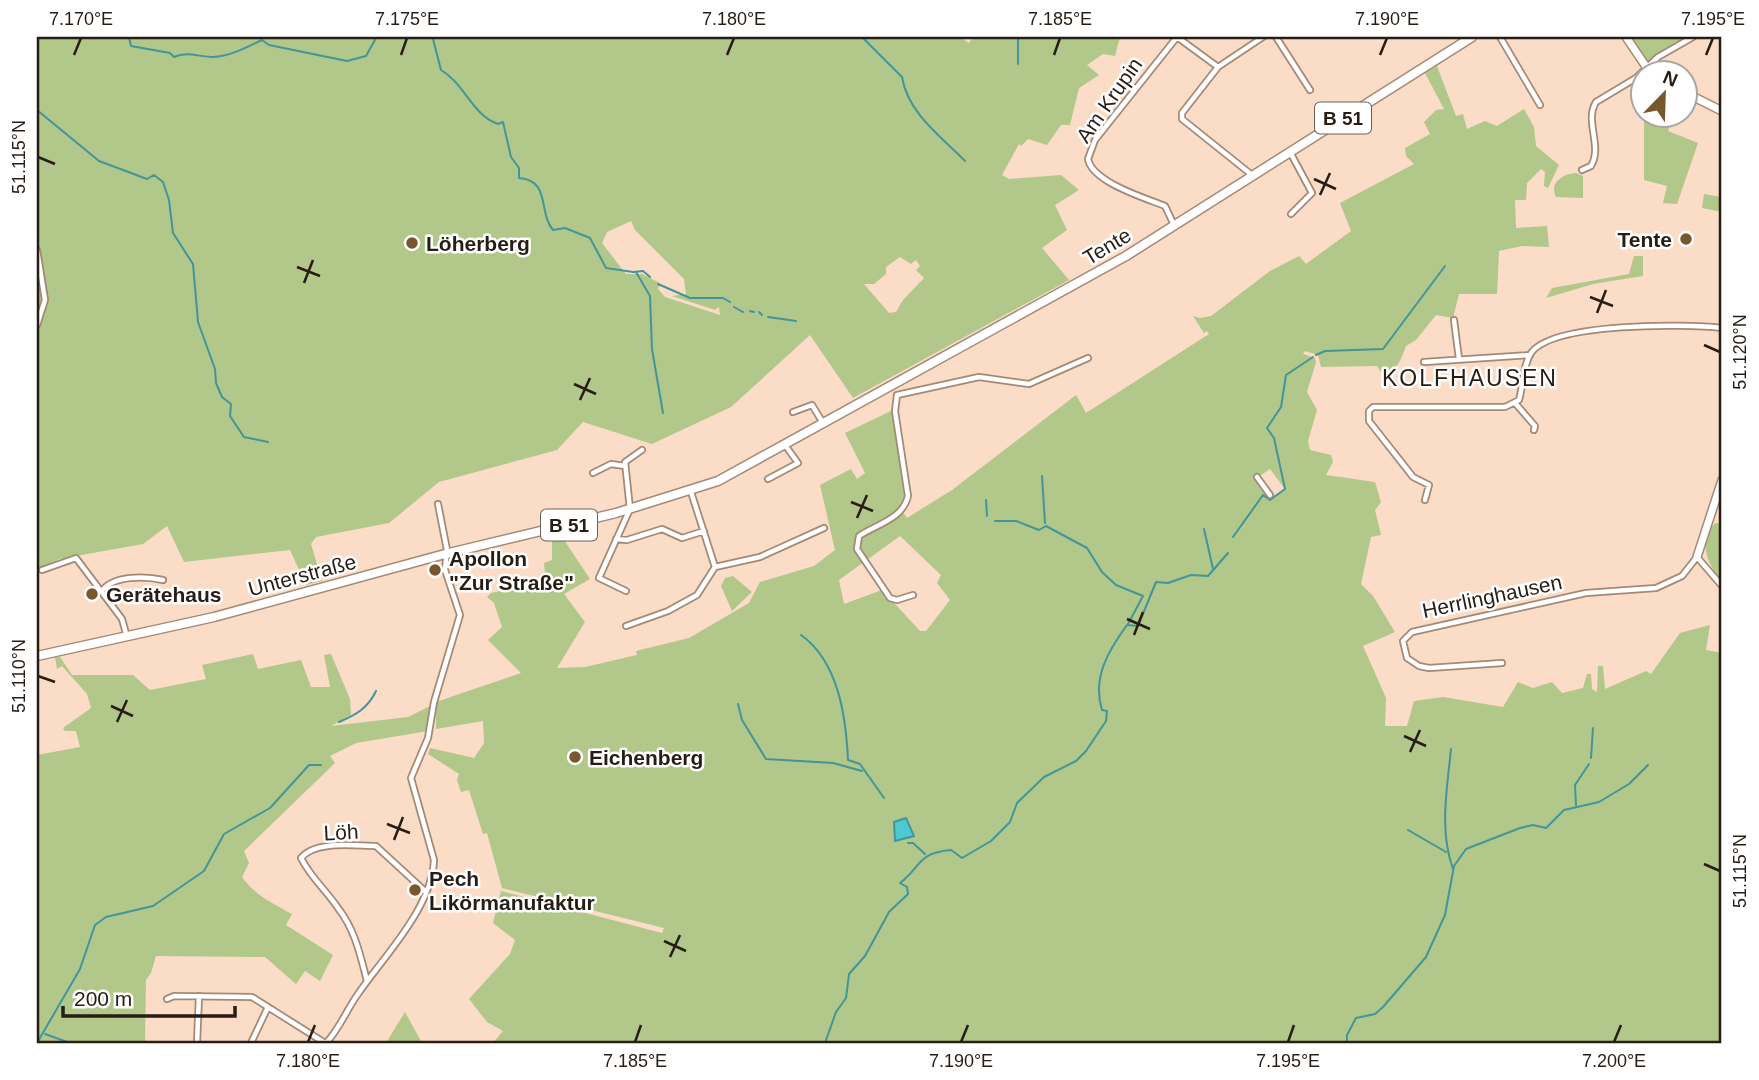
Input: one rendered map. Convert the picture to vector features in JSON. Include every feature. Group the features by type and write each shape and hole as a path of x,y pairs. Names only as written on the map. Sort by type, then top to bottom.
{"main road":[{"name":"Tente","path":"932,365 1174,226 1472,37"},
{"name":"Unterstraße","path":"127,637 214,617 446,554 691,492 823,424 895,391 932,365"},
{"name":"B 51","path":"37,656 127,637"}],"street":[{"path":"1177,37 1218,67"},
{"name":"Am Krupin","path":"1174,226 1165,206 1140,199 1098,174 1091,169 1088,159 1095,140 1177,37"},
{"path":"1252,175 1182,119 1182,113 1218,67 1264,37"},
{"path":"1276,37 1310,90"},
{"path":"1500,37 1540,105"},
{"path":"1655,60 1693,37"},
{"path":"1627,38 1641,60"},
{"path":"1582,170 1591,166 1595,159 1593,106 1630,81"},
{"path":"1700,100 1722,111"},
{"path":"1290,152 1312,193 1291,214"},
{"path":"37,250 45,300 37,325"},
{"path":"1454,320 1459,359"},
{"path":"1425,500 1429,485 1413,477 1369,421 1369,411 1377,405 1505,407 1515,404 1521,392 1530,355 1542,345 1611,326 1722,328"},
{"path":"1424,362 1530,355"},
{"path":"913,595 897,600 890,598 857,549 859,536 897,516 906,506 908,496 895,411 895,391 979,377 1029,384 1088,358"},
{"path":"1515,404 1535,426 1534,430"},
{"path":"793,412 812,405 823,424"},
{"path":"768,479 798,463 785,445"},
{"path":"626,591 599,578 630,509 625,466 629,458 642,450"},
{"path":"593,473 611,464 625,466"},
{"path":"1257,477 1270,495"},
{"name":"Herrlinghausen","path":"1502,663 1422,667 1407,657 1403,641 1412,632 1586,593 1659,587 1682,576 1697,557 1722,480"},
{"path":"691,492 715,567"},
{"path":"167,999 174,996 252,997 326,1043 367,981 389,955 426,892 434,872 434,860 411,778 428,738 434,702 460,615 445,570 446,554 438,504"},
{"path":"626,626 668,611 697,595 715,567 760,557 824,528"},
{"path":"616,538 627,540 662,529 682,538 704,531"},
{"path":"1697,557 1722,586"},
{"path":"42,570 76,558 122,619 127,637"},
{"path":"102,591 111,583 140,577 163,580"},
{"name":"Löh","path":"367,981 353,932 339,908 309,874 302,858 309,850 346,845 379,848 426,892"},
{"path":"197,1043 200,996"},
{"path":"251,1043 268,1007"}],"green space":[{"path":"37,37 960,37 969,43 973,37 1120,37 1115,56 1103,54 1087,65 1099,75 1079,88 1070,125 1061,125 1047,145 1028,139 1021,146 1019,144 1002,175 1009,179 1061,175 1079,190 1055,205 1067,230 1042,248 1069,280 853,398 810,335 731,407 652,444 583,422 557,450 439,482 389,523 316,537 311,544 322,581 306,585 290,550 184,562 167,526 143,544 59,559 37,570","holes":["631,221 635,230 684,279 686,294 672,296 715,310 719,307 720,315 665,297 658,289 660,283 642,274 626,274 602,243 607,232","900,257 911,264 916,260 920,266 916,270 924,278 903,300 896,312 889,313 864,284 874,284 886,274 886,267"]},
{"path":"1631,37 1685,37 1650,60 1646,60"},
{"path":"1437,66 1456,116 1463,114 1467,129 1485,121 1497,126 1524,109 1534,127 1536,146 1559,165 1548,188 1544,186 1545,172 1541,169 1527,183 1526,200 1515,200 1516,228 1547,226 1549,247 1522,246 1499,251 1497,294 1459,294 1453,318 1436,315 1416,340 1406,346 1398,364 1385,378 1377,366 1321,367 1318,355 1305,351 1303,354 1315,358 1316,362 1307,392 1317,410 1308,441 1310,450 1331,455 1333,462 1326,475 1375,482 1381,502 1375,510 1381,535 1371,537 1361,584 1373,596 1395,632 1363,646 1386,698 1385,726 1407,726 1414,701 1443,697 1503,707 1518,682 1533,688 1552,682 1562,693 1583,688 1587,674 1591,674 1592,689 1597,692 1598,666 1603,666 1605,689 1646,671 1651,674 1680,633 1710,625 1706,650 1722,653 1722,1043 493,1043 503,1031 487,1022 469,999 510,954 515,940 493,923 501,891 662,933 664,928 502,888 487,833 483,834 469,790 461,792 457,780 459,774 428,754 430,748 474,758 484,743 483,721 436,729 436,702 521,673 488,640 502,627 494,603 487,597 500,591 501,579 546,583 544,563 552,560 552,536 560,534 590,579 564,594 585,622 557,668 585,667 637,655 636,651 689,638 749,603 760,582 814,566 835,550 820,485 851,469 857,479 865,473 845,433 893,410 906,495 900,508 907,518 952,490 1076,395 1086,413 1209,334 1207,331 1204,333 1193,316 1211,316 1270,271 1299,256 1306,264 1351,231 1340,203 1414,164 1406,156 1405,148 1430,134 1424,122 1436,110 1444,109 1425,73","holes":["1270,469 1285,489 1274,498 1255,479","900,536 941,575 937,583 950,600 926,631 920,631 882,590 844,604 839,580"]},
{"path":"1644,130 1668,130 1698,143 1677,204 1663,203 1667,186 1644,180"},
{"path":"1576,173 1583,176 1583,198 1556,197 1554,187 1558,180"},
{"path":"1704,194 1722,197 1722,212 1702,208"},
{"path":"1634,256 1643,256 1643,276 1593,284 1546,298 1552,288 1629,274"},
{"path":"1716,523 1722,524 1722,578 1719,578 1708,558 1705,543 1710,529"},
{"path":"733,576 752,592 732,611 721,586 725,578"},
{"path":"253,654 258,669 301,660 311,687 330,687 324,655 331,654 350,699 351,715 331,726 408,717 430,706 428,731 356,743 330,756 335,763 244,851 249,863 242,877 252,889 292,914 286,925 333,955 320,981 305,971 296,984 265,957 156,956 146,980 145,1043 37,1043 37,755 80,747 76,731 65,731 63,728 91,708 87,694 62,666 57,669 55,657 60,657 72,675 133,675 150,690 206,679 202,665"},
{"path":"405,1012 422,1043 386,1043"}],"water":[{"path":"906,818 914,836 895,841 894,822"}],"waterway":[{"path":"129,37 131,46 170,53 174,57 188,54 220,56 262,40 269,45 347,61 366,56 376,38 395,37"},
{"path":"411,37 442,37"},
{"path":"862,37 902,77 911,102 919,114 965,161"},
{"path":"1018,37 1018,64"},
{"path":"433,39 441,70 489,120 498,124 503,122 511,157 519,168 519,178 529,180 540,191 553,230 565,228 590,238 606,268 643,271 650,277"},
{"path":"37,110 99,161 147,179 154,175 163,182 169,200 173,233 193,264 198,322 215,369 216,383 222,397 231,404 230,416 244,437 268,442"},
{"path":"1316,355 1325,351 1383,349 1445,266"},
{"path":"636,272 650,296 652,349 663,413"},
{"path":"658,284 690,298 723,298 730,302"},
{"path":"734,307 743,312"},
{"path":"750,311 754,312"},
{"path":"759,312 762,315"},
{"path":"768,317 796,321"},
{"path":"1233,537 1263,495 1270,500 1285,489 1274,438 1267,428 1281,407 1286,375 1313,357"},
{"path":"1042,476 1045,523"},
{"path":"986,500 987,516"},
{"path":"995,521 1016,521 1039,530 1046,526 1087,548 1102,572 1116,585 1143,596 1128,624"},
{"path":"1204,529 1213,569"},
{"path":"825,1043 836,1012 846,998 849,974 865,956 889,912 908,894 907,887 900,883 921,861 932,854 951,850 962,858 991,841 1010,822 1017,803 1044,777 1076,761 1086,751 1106,721 1107,711 1102,710 1099,687 1108,655 1127,625 1138,626 1156,582 1168,583 1191,575 1208,576 1228,553"},
{"path":"801,635 814,646 832,675 842,709 848,760 860,764 884,798"},
{"path":"339,722 361,710 376,691"},
{"path":"738,704 742,720 766,759 833,763 862,771"},
{"path":"1591,758 1593,728"},
{"path":"1451,749 1445,825 1453,869"},
{"path":"1576,805 1575,785 1589,764"},
{"path":"37,1043 80,969 95,925 106,917 153,906 204,871 224,834 270,808 309,765 321,765"},
{"path":"1347,1043 1347,1035 1356,1018 1375,1014 1426,957 1445,915 1454,866 1466,849 1520,828 1533,825 1546,828 1564,810 1599,802 1629,784 1648,765"},
{"path":"1408,830 1446,852"},
{"path":"908,843 913,843 925,854"},
{"path":"45,1034 70,1043"}],"place":[{"name":"Tente","path":"1686,239"},
{"name":"Löherberg","path":"412,243"},
{"name":"Apollon \"Zur Straße\"","path":"435,570"},
{"name":"Gerätehaus","path":"92,594"},
{"name":"Eichenberg","path":"575,757"},
{"name":"Pech Likörmanufaktur","path":"415,890"}],"district":[{"name":"KOLFHAUSEN","path":"1470,378"}]}
